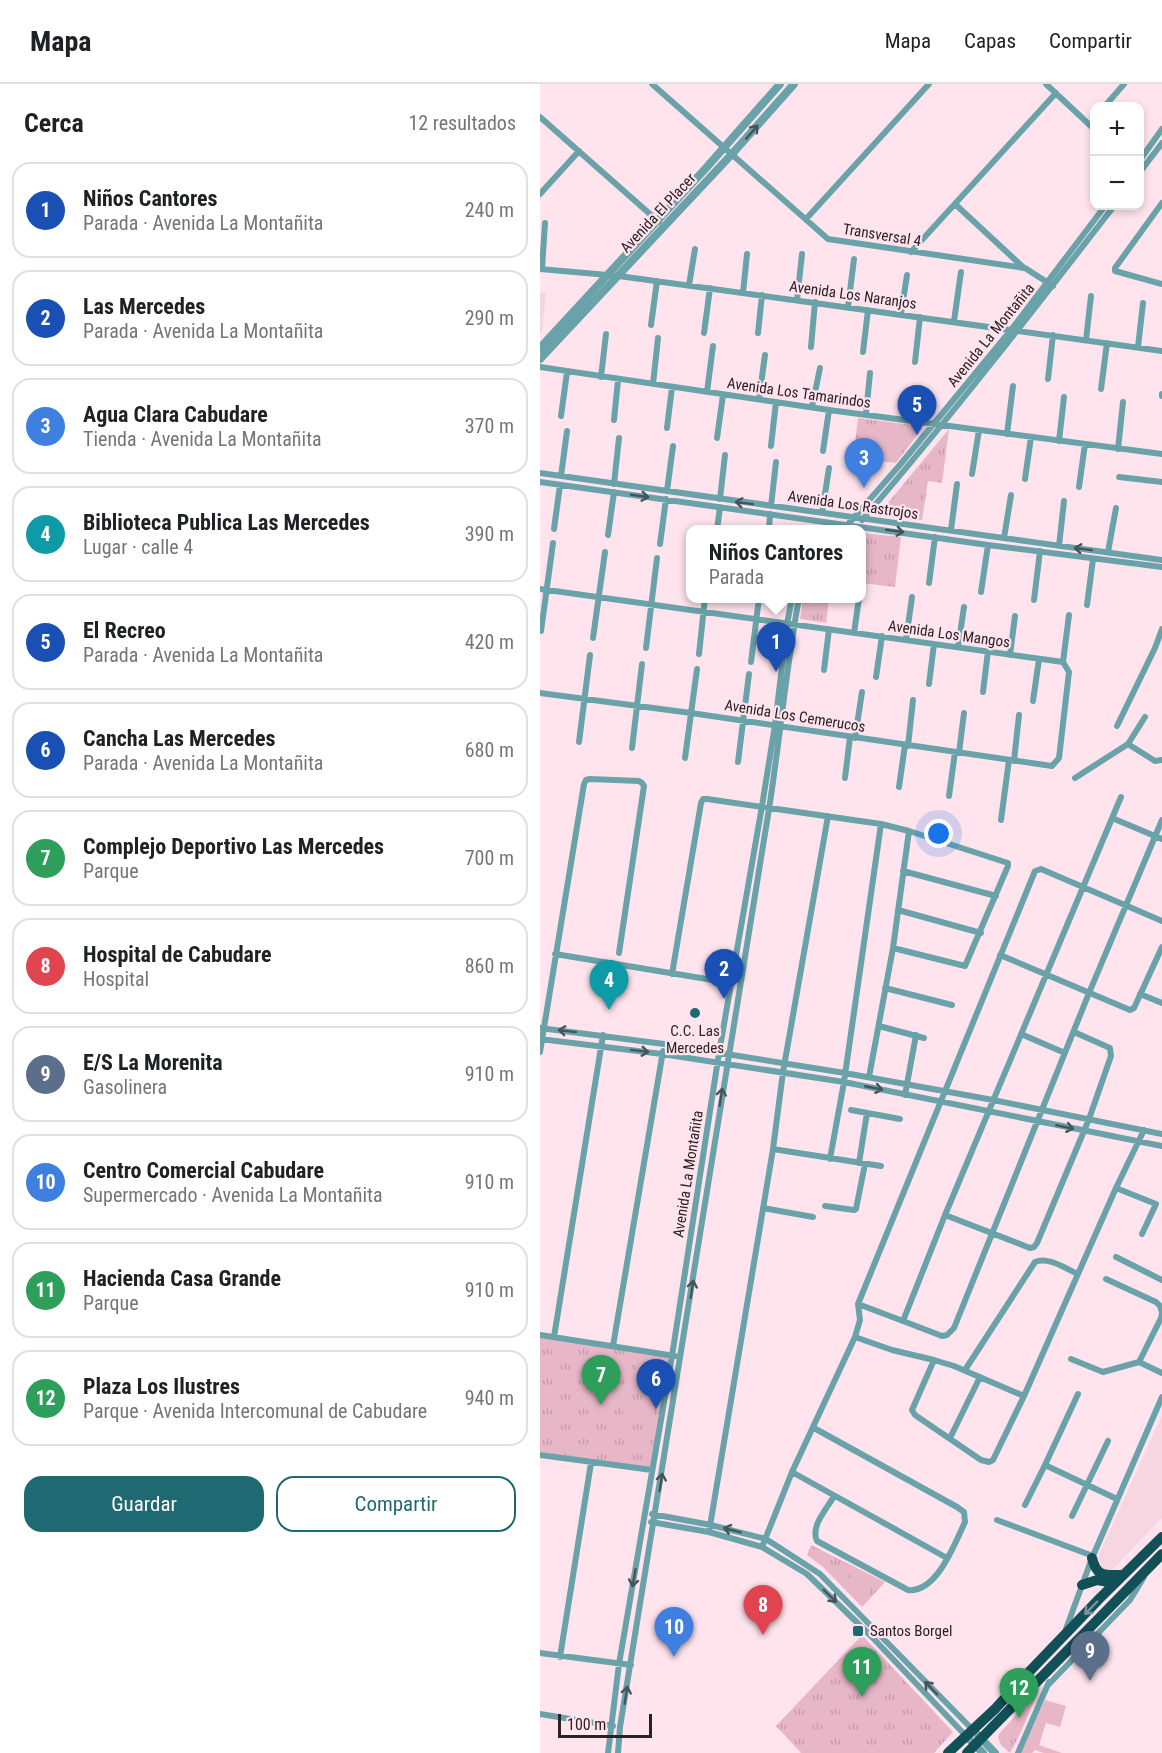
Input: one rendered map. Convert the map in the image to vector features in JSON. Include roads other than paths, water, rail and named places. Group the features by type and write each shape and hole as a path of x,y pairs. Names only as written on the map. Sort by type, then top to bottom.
{"highway":[{"path":"948,1753 995,1709 1162,1537"},
{"path":"978,1749 1019,1699 1162,1554"},
{"path":"1092,1557 1094,1567 1098,1572 1119,1579"},
{"path":"1082,1586 1097,1580 1119,1579"}],"street":[{"name":"Transversal 4","path":"652,84 828,238 1025,268 1050,284"},
{"name":"Avenida El Placer","path":"540,359 618,276 724,147 780,84"},
{"name":"Avenida El Placer","path":"540,348 608,275 732,154 794,84"},
{"path":"806,219 929,84"},
{"path":"1046,84 1090,121"},
{"path":"1108,102 1124,84"},
{"path":"911,252 1056,93"},
{"path":"540,117 661,224"},
{"path":"1143,156 1162,129"},
{"path":"1144,167 1162,143"},
{"path":"540,194 579,151"},
{"path":"1162,203 1115,271 1162,284"},
{"path":"955,204 1025,268"},
{"name":"Avenida La Montañita","path":"857,525 942,425 1015,331 1102,210"},
{"name":"Avenida La Montañita","path":"1050,284 1111,210"},
{"path":"541,269 546,223"},
{"path":"689,285 695,249"},
{"path":"743,293 747,254"},
{"path":"797,300 802,254"},
{"path":"848,307 854,259"},
{"name":"Avenida Los Naranjos","path":"541,269 689,285 1162,351"},
{"path":"954,321 961,272"},
{"path":"902,314 907,275"},
{"path":"651,325 657,281"},
{"path":"704,333 710,288"},
{"path":"758,333 762,295"},
{"path":"1086,340 1091,296"},
{"path":"811,347 815,302"},
{"path":"1138,347 1143,303"},
{"path":"863,352 868,310"},
{"path":"915,362 920,316"},
{"name":"Avenida La Montañita","path":"847,525 1015,331"},
{"path":"601,377 606,334"},
{"path":"1048,379 1053,335"},
{"path":"653,384 658,338"},
{"path":"1101,389 1107,343"},
{"path":"707,392 713,346"},
{"path":"759,399 765,355"},
{"name":"Avenida Los Tamarindos","path":"540,368 830,410 1162,454"},
{"path":"813,407 819,368"},
{"path":"561,416 567,372"},
{"path":"866,414 870,373"},
{"path":"614,420 618,380"},
{"path":"1007,434 1013,386"},
{"path":"667,428 672,387"},
{"path":"717,438 723,394"},
{"path":"1059,441 1064,397"},
{"path":"771,446 776,402"},
{"path":"1118,449 1123,402"},
{"path":"824,451 830,410"},
{"path":"972,474 979,430"},
{"path":"561,476 567,431"},
{"path":"1024,479 1031,437"},
{"path":"614,484 619,438"},
{"path":"1079,487 1085,444"},
{"path":"667,491 673,446"},
{"path":"718,525 725,455"},
{"path":"771,506 776,462"},
{"path":"822,513 829,468"},
{"name":"Avenida Los Rastrojos","path":"540,473 667,491 770,514 833,525"},
{"path":"1119,477 1162,482"},
{"name":"Avenida Los Rastrojos","path":"540,482 666,499 771,506 854,516 1162,560"},
{"path":"951,530 957,484"},
{"path":"554,530 560,485"},
{"path":"608,535 614,492"},
{"path":"1004,538 1011,495"},
{"path":"660,544 666,499"},
{"path":"1059,546 1064,501"},
{"path":"1108,552 1116,508"},
{"path":"769,525 770,514"},
{"name":"Avenida Los Rastrojos","path":"866,529 1162,567"},
{"path":"930,583 935,537"},
{"path":"541,631 543,590 553,543"},
{"path":"981,592 988,545"},
{"path":"1034,600 1040,551"},
{"path":"593,638 605,552"},
{"path":"646,648 657,558"},
{"path":"1087,605 1093,559"},
{"name":"Avenida Los Mangos","path":"543,590 1063,662"},
{"path":"906,640 912,597"},
{"path":"699,654 705,603"},
{"path":"751,662 758,603"},
{"name":"Avenida La Montañita","path":"618,1753 620,1727 681,1358 778,726 792,603"},
{"name":"Avenida La Montañita","path":"790,624 797,603"},
{"path":"854,633 858,603"},
{"path":"958,647 964,607"},
{"path":"1063,662 1069,615"},
{"path":"1010,655 1015,616"},
{"path":"824,669 829,629"},
{"path":"1117,726 1162,630"},
{"path":"876,678 882,636"},
{"path":"929,684 934,644"},
{"path":"983,692 988,651"},
{"path":"579,742 590,655"},
{"path":"1033,701 1039,659"},
{"name":"Avenida Los Cemerucos","path":"540,693 1052,766 1059,758 1069,677 1069,672 1063,662"},
{"path":"632,748 642,664"},
{"path":"685,758 697,669"},
{"path":"738,762 749,674"},
{"path":"844,778 861,692"},
{"path":"899,787 913,700"},
{"path":"949,796 964,713"},
{"path":"1001,820 1019,715"},
{"path":"1075,778 1128,744 1145,717"},
{"path":"1128,744 1155,760 1162,760"},
{"path":"540,1052 542,1028 584,784 590,779 639,781 644,786 619,952"},
{"path":"903,1321 988,1111 1121,797"},
{"path":"672,974 701,803 707,799 881,824 1005,861 1008,866 965,966 893,948"},
{"name":"Avenida La Montañita","path":"608,1753 619,1664 672,1356 719,1053 765,807"},
{"path":"709,1532 773,1149 783,1072 828,816"},
{"path":"1112,818 1159,838"},
{"path":"858,1304 936,1335 947,1335 951,1332 1089,993 1126,906 1159,838 1162,820"},
{"path":"830,1159 844,1082 881,824"},
{"path":"869,1077 893,948 909,831"},
{"path":"762,1547 792,1472 855,1336 860,1320 858,1304 1035,871 1037,869 1162,921"},
{"path":"903,872 996,896"},
{"path":"898,910 981,933"},
{"path":"1000,955 1130,1010 1134,1008 1162,947"},
{"path":"555,954 731,983"},
{"path":"885,988 952,1005"},
{"path":"1140,994 1162,1003"},
{"path":"879,1026 924,1038"},
{"path":"542,1028 664,1044 869,1077 1162,1134"},
{"path":"945,1215 1030,1248 1037,1243 1089,1119 1110,1060 1110,1048 1074,1032"},
{"path":"1021,1034 1065,1053"},
{"path":"554,1337 603,1035"},
{"path":"905,1095 916,1035"},
{"path":"541,1039 662,1054 844,1082 1162,1146"},
{"path":"613,1346 664,1044"},
{"path":"850,1110 900,1119"},
{"path":"825,1206 856,1209 867,1113"},
{"path":"934,1360 912,1410 915,1415 981,1460 989,1462 993,1460 1144,1130"},
{"path":"773,1149 881,1166"},
{"path":"1116,1188 1159,1206 1142,1234"},
{"path":"763,1208 813,1217"},
{"path":"1116,1257 1162,1280"},
{"path":"965,1370 1035,1262 1046,1260 1078,1274"},
{"path":"1106,1280 1156,1302 1160,1306 1161,1318 1139,1362"},
{"path":"540,1335 681,1358"},
{"path":"855,1336 892,1350 965,1370 1024,1396"},
{"path":"1071,1359 1103,1372 1139,1362 1162,1372"},
{"path":"950,1438 980,1377"},
{"path":"1025,1505 1078,1394"},
{"path":"1064,1636 1092,1557 1162,1396"},
{"path":"814,1428 961,1509 964,1512 965,1522 938,1573 920,1589 908,1590 820,1543 815,1536 816,1527 834,1496"},
{"path":"1072,1516 1108,1441"},
{"path":"540,1455 652,1470"},
{"path":"560,1657 591,1463"},
{"path":"1045,1465 1117,1499"},
{"path":"792,1472 947,1558"},
{"path":"645,1513 711,1525 766,1539 820,1574 969,1733 978,1749 995,1753"},
{"path":"997,1520 1092,1557"},
{"path":"644,1521 709,1532 762,1547 807,1574 969,1733"},
{"path":"1049,1684 1130,1600 1150,1566"},
{"path":"540,1653 631,1665"},
{"path":"1018,1753 1060,1659"},
{"path":"540,1714 620,1727"}],"place":[{"name":"El Recreo","path":"917,435"},
{"name":"Agua Clara Cabudare","path":"864,488"},
{"name":"Niños Cantores","path":"776,672"},
{"name":"Las Mercedes","path":"724,999"},
{"name":"Biblioteca Publica Las Mercedes","path":"609,1010"},
{"name":"C.C. Las Mercedes","path":"695,1013"},
{"name":"Complejo Deportivo Las Mercedes","path":"601,1405"},
{"name":"Cancha Las Mercedes","path":"656,1409"},
{"name":"Santos Borgel","path":"858,1631"},
{"name":"Hospital de Cabudare","path":"763,1635"},
{"name":"Centro Comercial Cabudare","path":"674,1657"},
{"name":"E/S La Morenita","path":"1090,1681"},
{"name":"Hacienda Casa Grande","path":"862,1697"},
{"name":"Plaza Los Ilustres","path":"1019,1718"}]}
